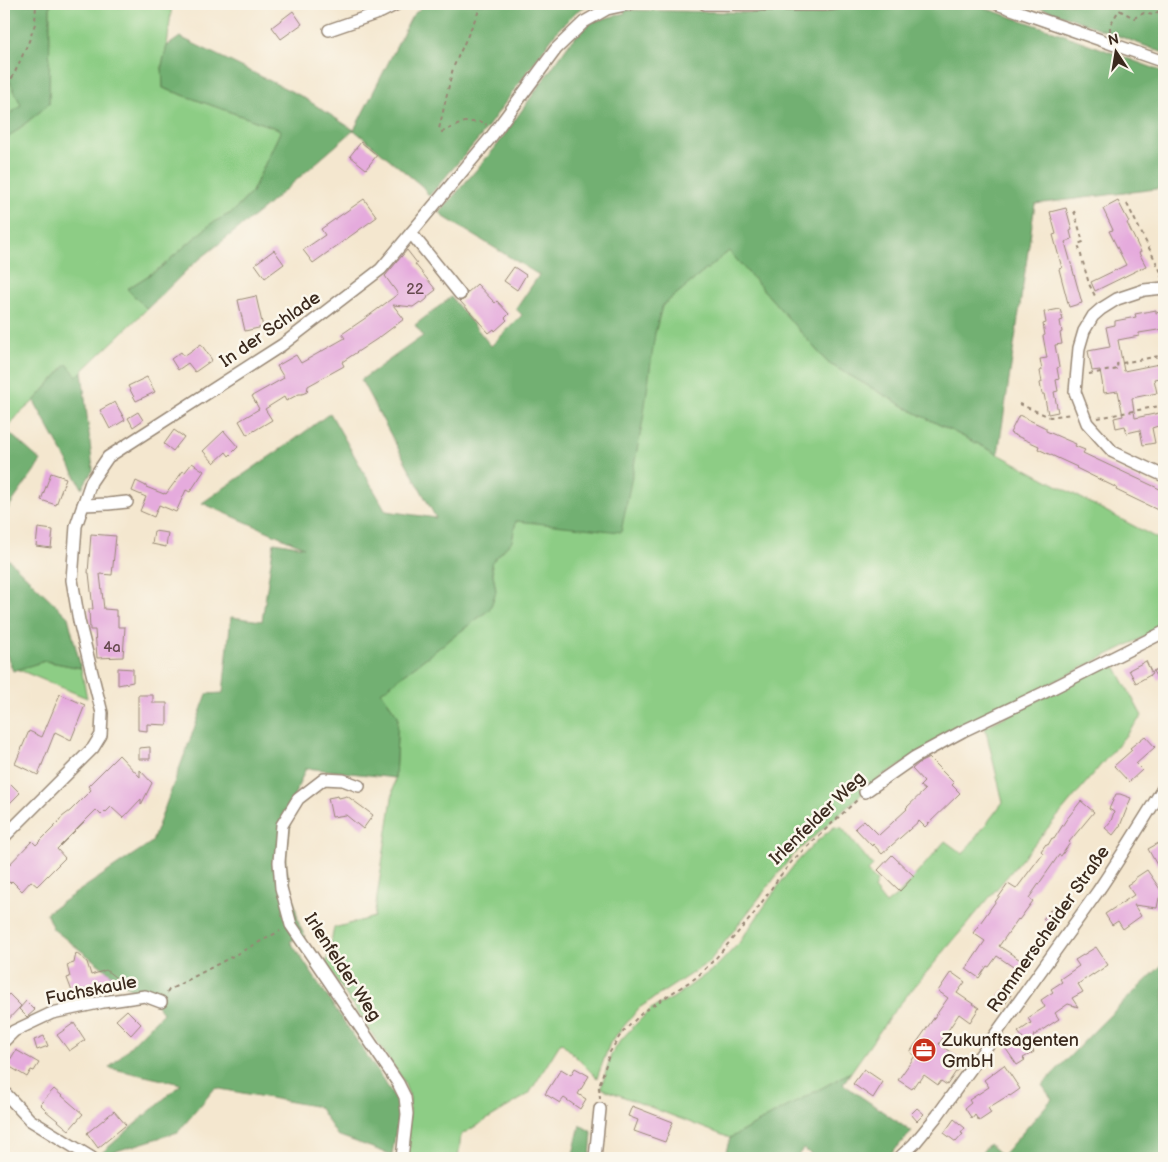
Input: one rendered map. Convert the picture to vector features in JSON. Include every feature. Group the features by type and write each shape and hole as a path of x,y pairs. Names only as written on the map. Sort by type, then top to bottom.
{"street":[{"path":"329,30 381,12 397,4"},
{"name":"In der Schlade","path":"4,837 93,748 101,735 102,713 79,620 72,580 76,526 91,482 108,457 282,345 381,269 491,137 556,49 584,22 607,9 630,4"},
{"path":"706,4 836,4"},
{"path":"997,4 1164,62"},
{"path":"411,233 460,294"},
{"path":"1163,288 1144,290 1117,299 1101,308 1093,316 1084,331 1079,348 1075,392 1087,423 1113,452 1164,476"},
{"path":"84,505 127,502"},
{"name":"Irlenfelder Weg","path":"865,792 915,757 963,731 1164,632"},
{"name":"Irlenfelder Weg","path":"359,786 343,780 324,779 298,799 282,825 279,862 281,888 291,925 398,1082 405,1097 407,1114 402,1158"},
{"name":"Rommerscheider Straße","path":"900,1158 937,1116 1092,899 1123,854 1164,787"},
{"name":"Fuchskaule","path":"4,1041 14,1031 52,1012 145,996 161,1002"},
{"path":"4,1092 30,1120 92,1158"},
{"path":"595,1158 600,1108"}],"path":[{"path":"4,93 36,24 36,4"},
{"path":"482,4 453,68 439,129 442,132 464,122 485,122 491,137"},
{"path":"1111,43 1110,25 1120,10 1134,18 1144,13 1153,15 1164,8"},
{"path":"1127,204 1161,272 1163,288"},
{"path":"1074,211 1083,242 1078,244 1088,284 1101,308"},
{"path":"1077,376 1118,368 1117,364 1164,355"},
{"path":"1019,404 1050,417 1084,416 1164,405"},
{"name":"Irlenfelder Weg","path":"600,1108 599,1086 610,1052 622,1034 644,1011 697,977 753,915 794,859 865,792"},
{"path":"161,1002 169,990 291,925"}],"green space":[{"path":"4,4 50,4 49,104 4,141 4,119 21,105 4,69"},
{"path":"50,4 172,4 167,46 162,65 163,88 281,130 252,192 233,212 212,223 160,268 127,289 147,309 77,376 66,365 34,401 18,415 4,433 4,141 49,104"},
{"path":"425,4 590,4 577,11 557,31 481,136 429,196 423,187 354,130 412,16"},
{"path":"897,4 972,4 1051,30 1164,72 1164,188 1035,204 998,454 914,412 828,363 729,251 662,306 655,333 643,420 621,532 516,521 512,541 491,563 496,591 490,609 381,692 398,716 395,778 306,768 294,796 285,862 299,924 305,937 290,941 400,1105 392,1155 337,1135 319,1107 215,1088 178,1132 97,1157 181,1084 109,1068 163,1013 154,1002 128,987 53,929 46,913 152,842 207,694 223,693 231,617 262,621 274,542 304,547 202,503 330,413 386,511 436,518 361,380 423,336 415,325 451,297 491,346 522,315 516,309 539,275 444,217 440,212 495,148 571,41 588,25 595,21 625,13 624,10 776,13"},
{"path":"1036,4 1164,4 1164,53 1035,6"},
{"path":"180,37 301,96 354,130 263,209 191,266 147,309 127,289 160,268 212,223 233,212 252,192 281,130 163,88 162,65 167,46"},
{"path":"4,69 21,105 4,119"},
{"path":"729,251 828,363 914,412 1164,542 1164,627 1029,694 883,775 792,856 709,962 639,1008 610,1043 597,1078 561,1042 529,1094 461,1135 458,1158 406,1158 410,1098 403,1080 326,965 334,928 374,917 395,778 398,716 381,692 490,609 496,591 491,563 512,541 516,521 655,333 662,306"},
{"path":"67,364 77,376 82,371 93,470 82,488 34,401"},
{"path":"6,430 41,461 4,514 4,433"},
{"path":"4,555 68,617 81,668 45,661 13,671 4,648"},
{"path":"45,661 81,668 87,698 17,669"},
{"path":"1113,662 1142,716 894,1011 851,1072 730,1138 601,1088 611,1055 620,1041 651,1009 673,998 716,967 739,943 784,878 817,841 834,827 842,828 873,866 867,872 877,881 874,889 886,904 900,893 945,841 963,854 1003,802 985,727"},
{"path":"1164,963 1164,1158 977,1158 989,1144 1002,1156 1052,1099 1042,1085"},
{"path":"851,1072 843,1084 912,1132 886,1158 818,1158 803,1149 796,1158 724,1158 730,1138"},
{"path":"580,1125 592,1132 590,1158 572,1158"}],"building":[{"path":"293,11 302,24 281,39 272,27"},
{"path":"361,142 377,155 366,169 350,156"},
{"path":"364,199 377,217 313,263 303,250 325,235 321,229"},
{"path":"1118,201 1129,222 1127,223 1146,266 1095,291 1091,282 1126,265 1109,231 1113,230 1103,209"},
{"path":"1066,208 1072,230 1070,231 1072,239 1065,242 1082,303 1069,307 1059,269 1062,268 1053,235 1056,234 1050,212"},
{"path":"274,250 284,264 265,278 255,264"},
{"path":"407,250 417,263 415,264 436,290 422,303 420,302 413,307 393,305 404,319 342,362 344,366 308,386 307,392 286,401 284,397 265,409 272,420 247,435 239,421 259,409 252,396 284,378 277,366 296,355 301,363 345,338 342,334 398,294 385,276"},
{"path":"514,267 526,275 517,290 504,281"},
{"path":"477,284 495,303 497,301 509,314 505,318 507,320 495,331 494,329 489,333 460,301 465,299 467,293"},
{"path":"256,296 263,327 245,331 238,300"},
{"path":"1060,309 1063,320 1060,321 1062,344 1055,345 1059,379 1056,380 1058,391 1054,392 1058,412 1048,414 1040,383 1042,382 1040,371 1042,370 1040,359 1047,358 1043,336 1045,335 1043,324 1046,323 1044,312"},
{"path":"1156,310 1156,313 1164,311 1164,329 1139,333 1139,336 1118,340 1124,371 1164,363 1164,377 1154,379 1157,393 1132,398 1135,418 1164,412 1164,424 1152,428 1155,443 1143,445 1140,430 1127,433 1125,426 1116,428 1114,418 1123,416 1118,391 1104,393 1100,370 1092,371 1088,351 1110,347 1106,327 1115,325 1115,321 1136,317 1135,314"},
{"path":"201,344 212,360 195,372 188,363 178,370 171,359 181,352 184,356"},
{"path":"147,377 155,392 136,401 128,386"},
{"path":"115,402 125,420 110,429 100,410"},
{"path":"138,412 143,420 133,427 128,418"},
{"path":"1019,415 1046,428 1046,431 1076,444 1075,446 1085,450 1083,453 1164,491 1164,513 1116,490 1117,488 1077,467 1038,449 1039,446 1010,433"},
{"path":"174,430 184,437 173,451 164,444"},
{"path":"224,431 238,447 229,456 226,452 214,463 203,451"},
{"path":"192,463 204,471 190,492 186,490 176,512 159,505 154,517 140,511 146,497 132,491 136,481 146,487 166,494 183,471 185,472"},
{"path":"51,473 66,478 56,505 41,500"},
{"path":"38,528 53,530 51,548 36,546"},
{"path":"154,531 168,533 166,547 152,544"},
{"path":"91,534 116,536 112,575 100,574 104,609 116,610 118,627 125,627 123,657 97,658 95,630 90,630 89,609 93,609 88,573"},
{"path":"1146,661 1152,674 1136,683 1129,670"},
{"path":"1164,666 1164,676 1158,680 1153,671"},
{"path":"118,668 133,669 133,682 118,685"},
{"path":"60,694 85,705 71,740 55,732 38,775 15,764 29,731 42,737"},
{"path":"138,695 153,695 153,703 167,703 167,725 147,724 147,731 138,730"},
{"path":"1145,736 1155,747 1136,764 1142,770 1129,782 1114,766 1132,750 1130,748"},
{"path":"150,747 150,759 139,759 139,748"},
{"path":"119,755 140,777 140,770 152,783 141,805 141,799 123,818 111,807 101,815 96,810 57,849 65,858 37,886 31,881 22,891 12,881 10,883 4,877 4,870 32,841 36,845 91,790 88,786"},
{"path":"929,758 954,783 952,785 960,793 925,827 919,821 882,854 855,828 864,820 879,835 907,809 925,790 920,786 924,782 912,769"},
{"path":"4,777 20,793 4,809"},
{"path":"1116,794 1131,798 1120,826 1113,835 1105,828 1111,821 1114,812 1109,809"},
{"path":"338,796 339,798 347,796 373,815 363,829 346,815 332,817 328,798"},
{"path":"1081,801 1094,812 1069,842 1061,856 1059,855 1029,898 1033,901 999,946 1028,965 1022,973 997,956 979,978 966,969 985,941 973,933 1008,884 1016,889 1043,853 1041,851 1046,844 1048,845 1052,838 1054,839"},
{"path":"1164,840 1164,860 1157,865 1148,849"},
{"path":"892,855 914,876 900,891 878,870"},
{"path":"1147,870 1164,895 1159,898 1157,908 1134,905 1141,916 1123,929 1118,921 1112,925 1105,914 1134,895 1127,885"},
{"path":"1050,910 1058,915 1051,925 1043,919"},
{"path":"1096,947 1108,965 1078,984 1083,992 1072,998 1078,1007 1068,1004 1055,1013 1059,1019 1033,1036 1035,1039 1028,1043 1034,1052 1023,1058 1025,1060 1017,1065 1006,1049 1023,1038 1018,1032 1031,1023 1028,1018 1045,1007 1041,1000 1053,992 1051,989 1062,982 1060,979 1079,966 1075,960"},
{"path":"76,953 87,962 91,975 106,970 120,981 95,986 73,994 67,978 70,977 67,965 74,963"},
{"path":"951,972 965,982 957,993 979,1008 970,1022 959,1014 939,1044 963,1061 947,1085 941,1081 938,1085 924,1075 912,1089 898,1080 915,1056 910,1052 948,998 938,991"},
{"path":"1004,990 1011,995 1005,1004 998,998"},
{"path":"9,994 21,1006 4,1024 4,999"},
{"path":"26,1001 35,1010 27,1017 19,1009"},
{"path":"127,1010 141,1024 131,1035 116,1020"},
{"path":"74,1023 85,1040 69,1051 57,1035"},
{"path":"44,1036 48,1046 37,1050 34,1040"},
{"path":"16,1050 39,1063 34,1071 31,1070 27,1077 7,1065"},
{"path":"1004,1065 1020,1089 988,1108 991,1113 979,1121 975,1115 972,1119 965,1108 971,1103 969,1100 989,1087 984,1080"},
{"path":"575,1068 589,1076 578,1094 586,1099 580,1109 564,1098 560,1103 545,1094 561,1069 571,1075"},
{"path":"864,1069 883,1082 873,1098 853,1084"},
{"path":"54,1089 83,1114 69,1130 40,1104"},
{"path":"632,1106 673,1122 665,1142 634,1131 638,1120 628,1116"},
{"path":"917,1108 924,1114 917,1121 911,1114"},
{"path":"114,1111 126,1125 98,1148 87,1133"},
{"path":"954,1119 965,1128 961,1133 963,1134 956,1142 944,1133"}],"place":[{"name":"Zukunftsagenten GmbH","path":"924,1050"}]}
